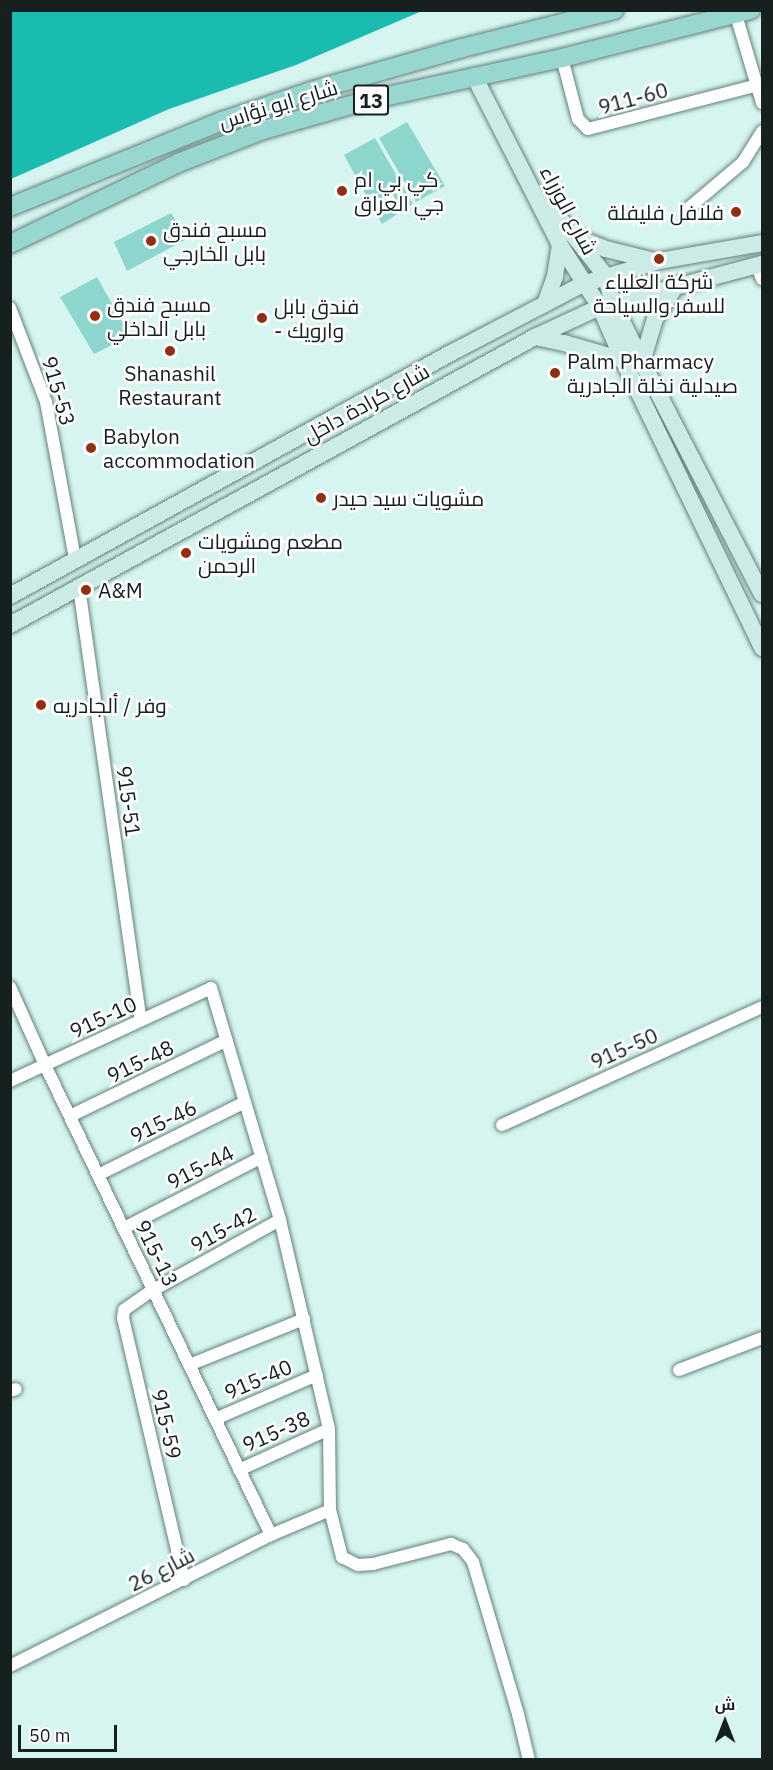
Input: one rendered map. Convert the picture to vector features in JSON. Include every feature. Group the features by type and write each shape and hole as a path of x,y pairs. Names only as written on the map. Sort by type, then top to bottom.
{"main road":[{"name":"شارع ابو نؤاس","path":"10,207 191,133 310,91 462,48 614,10"},
{"name":"شارع ابو نؤاس","path":"10,244 121,189 218,146 314,114 474,76 562,58 743,13"},
{"name":"شارع الوزراء","path":"474,76 521,169 566,240 583,284 607,305 642,362 762,594"},
{"name":"شارع الوزراء","path":"566,240 605,275 607,305 623,360 762,648"},
{"path":"545,304 566,240 658,261"},
{"name":"شارع كرادة داخل","path":"10,596 75,558 451,353 583,284 605,275 658,261 762,243"},
{"name":"شارع كرادة داخل","path":"10,625 535,338 607,305 676,285 760,270"},
{"path":"642,362 655,319 676,285"},
{"path":"535,338 564,342 623,360"}],"street":[{"path":"743,13 762,103"},
{"name":"911-60","path":"562,58 578,119 588,129 759,85"},
{"path":"690,207 743,162 762,132"},
{"name":"915-53","path":"10,308 46,402 75,558"},
{"name":"915-51","path":"79,587 141,1020"},
{"name":"915-13","path":"10,987 45,1065 271,1535"},
{"name":"915-10","path":"10,1081 211,988 227,1040"},
{"name":"915-50","path":"502,1125 762,1007"},
{"path":"227,1040 280,1220 317,1375 329,1429 330,1510 342,1557 358,1565 389,1562 451,1544 464,1549 473,1562 529,1760"},
{"name":"915-48","path":"70,1116 227,1040"},
{"name":"915-46","path":"98,1175 245,1102"},
{"name":"915-44","path":"123,1228 262,1158"},
{"name":"915-42","path":"153,1290 280,1220"},
{"name":"915-59","path":"153,1290 130,1304 124,1311 123,1318 184,1580"},
{"path":"189,1365 304,1319"},
{"path":"679,1370 762,1338"},
{"name":"915-40","path":"215,1419 317,1375"},
{"name":"915-38","path":"239,1470 329,1429"},
{"name":"شارع 26","path":"10,1666 271,1535 330,1510"}],"shaded area":[{"path":"10,11 422,11 296,65 169,109 11,179"},
{"path":"407,122 445,186 416,202 379,138"},
{"path":"375,138 413,204 382,224 344,155"},
{"name":"مسبح فندق بابل الخارجي","path":"171,213 187,239 127,271 114,242"},
{"name":"مسبح فندق بابل الداخلي","path":"97,277 130,336 94,354 60,297"}],"place":[{"name":"كي بي ام جي العراق","path":"342,191"},
{"name":"فلافل فليفلة","path":"736,212"},
{"name":"مسبح فندق بابل الخارجي","path":"151,241"},
{"name":"شركة العلياء للسفر والسياحة","path":"659,259"},
{"name":"مسبح فندق بابل الداخلي","path":"95,316"},
{"name":"فندق بابل - وارويك","path":"262,318"},
{"name":"Shanashil Restaurant","path":"170,351"},
{"name":"Palm Pharmacy صيدلية نخلة الجادرية","path":"555,373"},
{"name":"Babylon accommodation","path":"91,448"},
{"name":"مشويات سيد حيدر","path":"321,498"},
{"name":"مطعم ومشويات الرحمن","path":"186,553"},
{"name":"A&M","path":"86,590"},
{"name":"وفر / ألجادريه","path":"41,705"}]}
